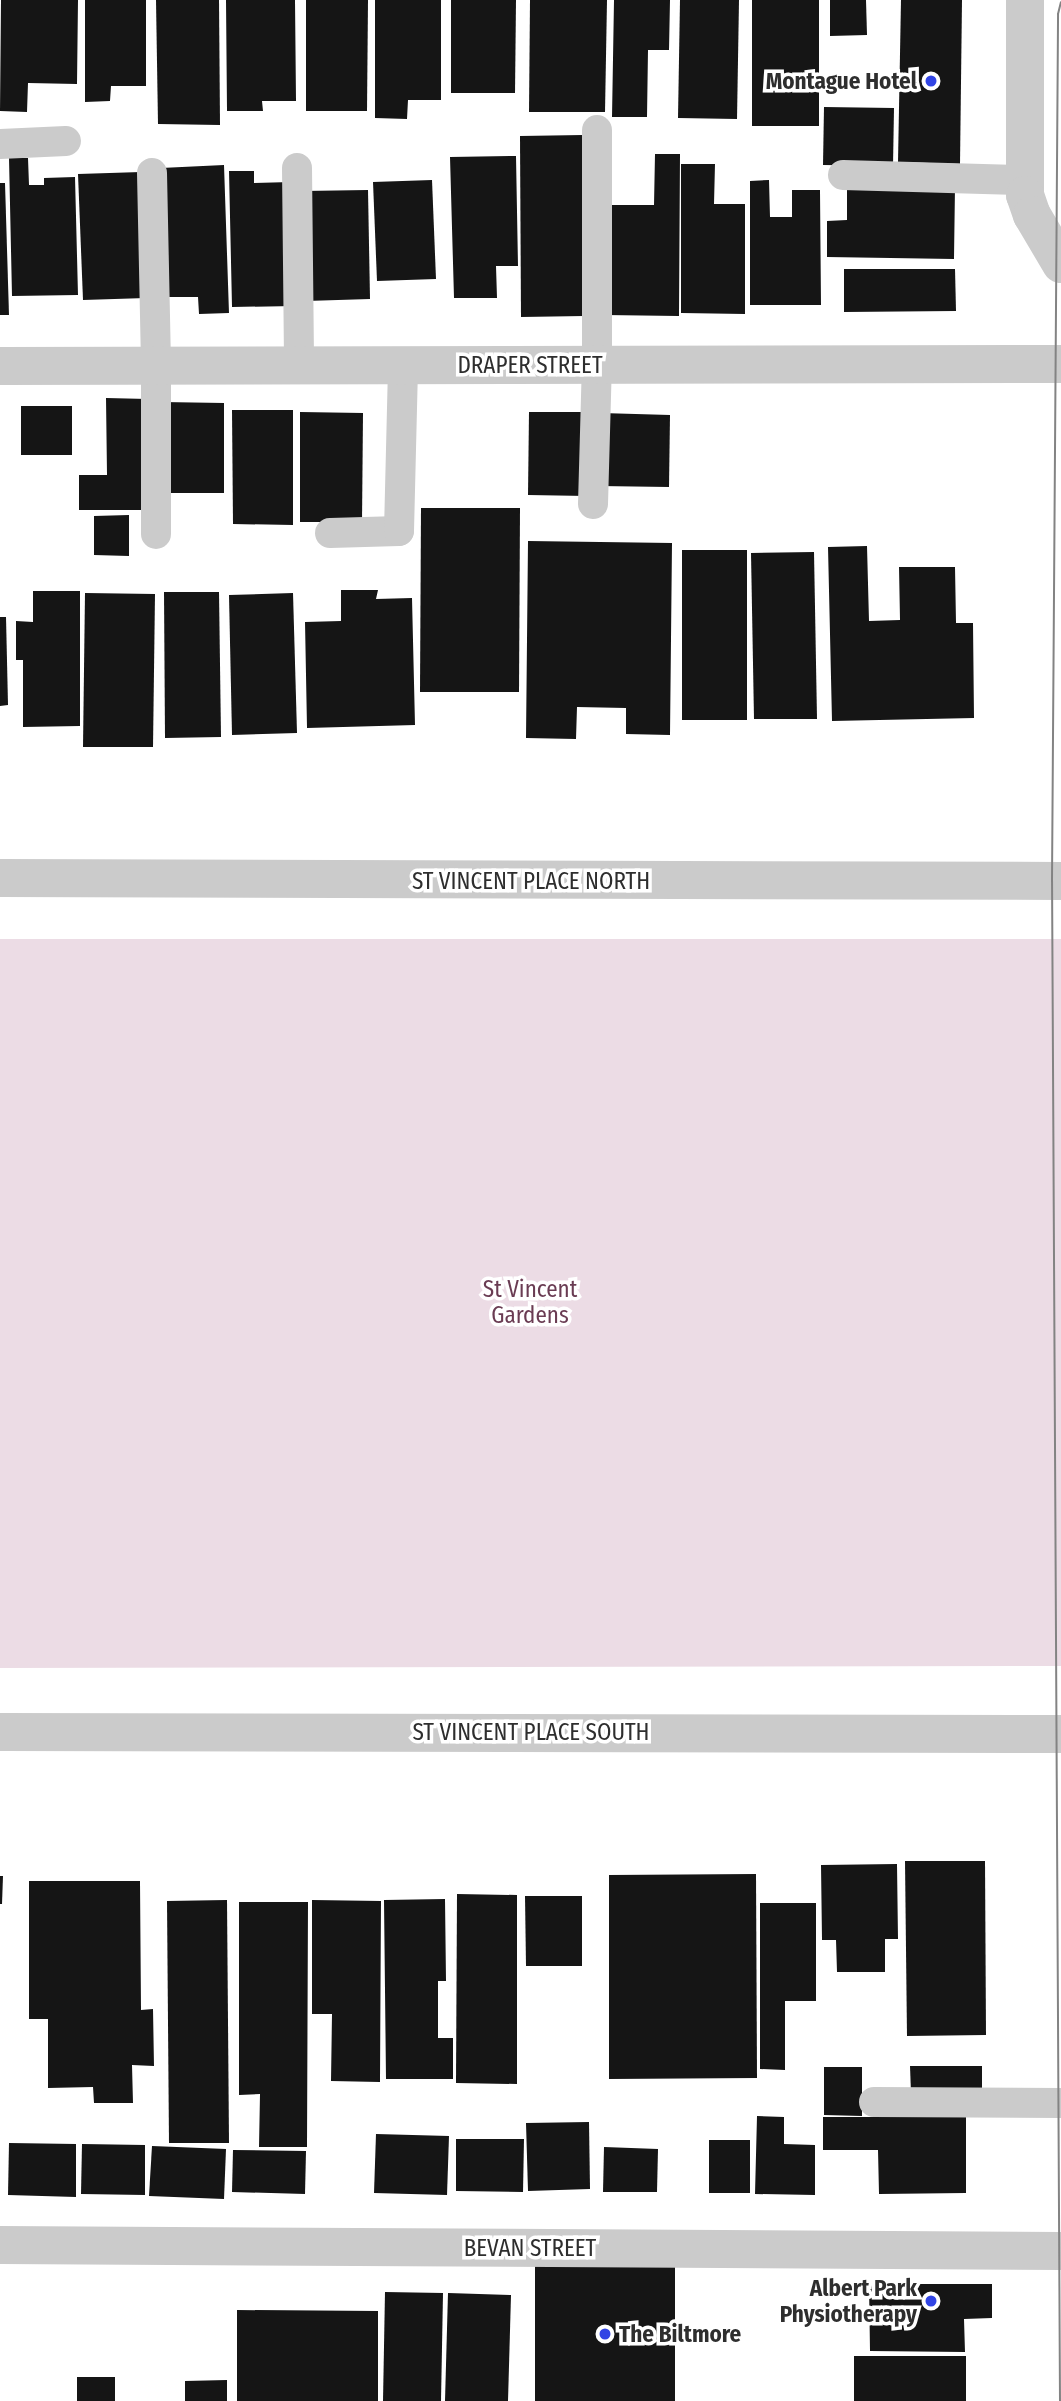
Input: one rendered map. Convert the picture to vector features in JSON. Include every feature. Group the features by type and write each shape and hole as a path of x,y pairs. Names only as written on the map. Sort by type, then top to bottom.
{"street":[{"path":"1025,0 1023,180 1027,206 1061,264"},
{"name":"DRAPER STREET","path":"0,366 1061,364"},
{"name":"ST VINCENT PLACE NORTH","path":"0,878 1061,881"},
{"name":"ST VINCENT PLACE SOUTH","path":"0,1732 1061,1734"},
{"name":"BEVAN STREET","path":"0,2245 1061,2251"}],"lane":[{"path":"593,504 597,365 597,130"},
{"path":"0,144 66,141"},
{"path":"298,167 299,365"},
{"path":"152,173 156,534"},
{"path":"843,175 1023,180"},
{"path":"330,533 399,531 403,365"},
{"path":"874,2102 1061,2103"}],"green space":[{"name":"St Vincent Gardens","path":"0,939 1061,939 1061,1666 0,1668"}],"building":[{"path":"1,0 78,0 77,84 28,83 27,112 0,111"},
{"path":"85,0 146,0 146,86 111,86 110,101 85,102"},
{"path":"156,0 219,0 220,125 158,124"},
{"path":"226,0 295,0 296,101 262,101 263,111 227,111"},
{"path":"306,0 368,0 367,111 306,111"},
{"path":"375,0 441,0 441,100 408,100 407,119 375,118"},
{"path":"451,0 516,0 515,93 451,93"},
{"path":"530,0 607,0 605,112 529,112"},
{"path":"614,0 670,0 669,50 648,50 647,117 612,117"},
{"path":"680,0 739,0 737,119 678,118"},
{"path":"752,0 819,0 819,126 752,126"},
{"path":"830,0 866,0 867,35 830,36"},
{"name":"Montague Hotel","path":"901,0 962,0 960,164 898,162"},
{"path":"824,107 894,108 893,166 823,165"},
{"path":"583,135 584,316 521,317 520,136"},
{"path":"655,154 680,154 679,316 605,315 606,205 654,205"},
{"path":"516,156 518,266 496,266 497,298 454,298 450,157"},
{"path":"9,158 28,158 29,185 44,185 44,178 75,177 78,295 12,296"},
{"path":"681,164 715,164 714,204 745,204 745,314 681,313"},
{"path":"224,165 229,313 199,314 198,297 165,297 161,168"},
{"path":"229,171 254,171 254,183 291,182 294,306 232,307"},
{"path":"141,172 146,298 83,300 78,174"},
{"path":"432,180 436,279 377,281 373,182"},
{"path":"769,180 770,217 792,217 792,190 820,190 821,305 750,305 750,181"},
{"path":"0,183 5,183 9,315 0,315"},
{"path":"847,186 955,187 954,259 827,257 827,221 847,220"},
{"path":"368,190 370,299 306,301 303,191"},
{"path":"844,269 955,269 956,311 844,312"},
{"path":"106,398 148,399 149,510 79,510 79,475 107,475"},
{"path":"162,402 224,403 224,493 162,493"},
{"path":"21,406 72,406 72,455 21,455"},
{"path":"232,410 293,410 293,525 233,524"},
{"path":"300,412 363,413 362,522 300,522"},
{"path":"529,412 587,412 587,496 528,495"},
{"path":"601,413 670,415 669,487 599,486"},
{"path":"421,508 520,508 519,692 420,692"},
{"path":"129,515 129,556 94,555 94,516"},
{"path":"528,541 672,543 670,735 626,734 626,708 577,707 576,739 526,738"},
{"path":"867,546 869,621 900,620 899,567 955,567 956,623 973,623 974,718 832,721 828,547"},
{"path":"682,550 747,550 747,720 682,720"},
{"path":"814,552 817,719 754,719 751,553"},
{"path":"341,590 378,590 376,599 412,598 415,725 307,728 305,622 341,621"},
{"path":"33,591 80,591 80,726 23,727 23,660 16,660 16,621 33,622"},
{"path":"164,592 219,592 221,737 165,738"},
{"path":"85,593 155,594 153,747 83,747"},
{"path":"293,593 297,733 232,735 229,595"},
{"path":"0,617 6,617 8,705 0,706"},
{"path":"905,1861 985,1861 986,2035 907,2036"},
{"path":"897,1864 898,1939 885,1939 885,1972 837,1972 836,1940 822,1940 821,1865"},
{"path":"756,1874 757,2078 609,2079 609,1875"},
{"path":"0,1876 3,1876 2,1904 0,1904"},
{"path":"29,1881 140,1881 141,2010 153,2009 154,2066 132,2065 133,2103 94,2103 93,2087 48,2088 48,2019 29,2019"},
{"path":"457,1894 517,1895 517,2084 456,2083"},
{"path":"525,1896 582,1896 582,1966 526,1966"},
{"path":"445,1899 446,1981 438,1981 438,2038 453,2038 453,2079 386,2079 384,1900"},
{"path":"227,1900 229,2143 169,2143 167,1901"},
{"path":"312,1900 381,1901 380,2082 331,2081 332,2014 312,2014"},
{"path":"239,1902 308,1902 307,2147 259,2147 260,2094 239,2095"},
{"path":"760,1903 816,1903 816,2001 785,2001 785,2070 760,2069"},
{"path":"910,2066 982,2066 982,2093 911,2093"},
{"path":"824,2067 862,2067 862,2116 824,2115"},
{"path":"757,2116 784,2117 784,2144 815,2145 815,2195 755,2194"},
{"path":"823,2117 966,2117 966,2193 879,2194 878,2150 823,2150"},
{"path":"589,2122 590,2189 528,2191 526,2123"},
{"path":"376,2134 449,2136 447,2195 374,2193"},
{"path":"456,2139 524,2139 523,2192 456,2191"},
{"path":"709,2140 750,2140 750,2193 709,2193"},
{"path":"9,2143 76,2144 76,2197 8,2195"},
{"path":"82,2144 145,2145 145,2195 81,2194"},
{"path":"152,2146 226,2149 224,2199 149,2196"},
{"path":"604,2147 658,2149 657,2192 603,2192"},
{"path":"233,2150 306,2151 305,2194 232,2192"},
{"name":"The Biltmore","path":"535,2266 675,2267 675,2401 535,2401"},
{"name":"Albert Park Physiotherapy","path":"869,2284 992,2284 992,2318 964,2319 965,2352 870,2351"},
{"path":"385,2292 443,2293 441,2401 383,2401"},
{"path":"448,2293 511,2295 508,2401 445,2401"},
{"path":"237,2310 378,2311 378,2401 237,2401"},
{"path":"854,2356 966,2356 966,2401 854,2401"},
{"path":"77,2377 115,2377 115,2401 77,2401"},
{"path":"227,2380 227,2401 185,2401 185,2381"}],"tram line":[{"path":"1060,2401 1052,881 1058,14 1061,2"}],"place":[{"name":"Montague Hotel","path":"931,81"},
{"name":"Albert Park Physiotherapy","path":"931,2301"},
{"name":"The Biltmore","path":"605,2334"}]}
